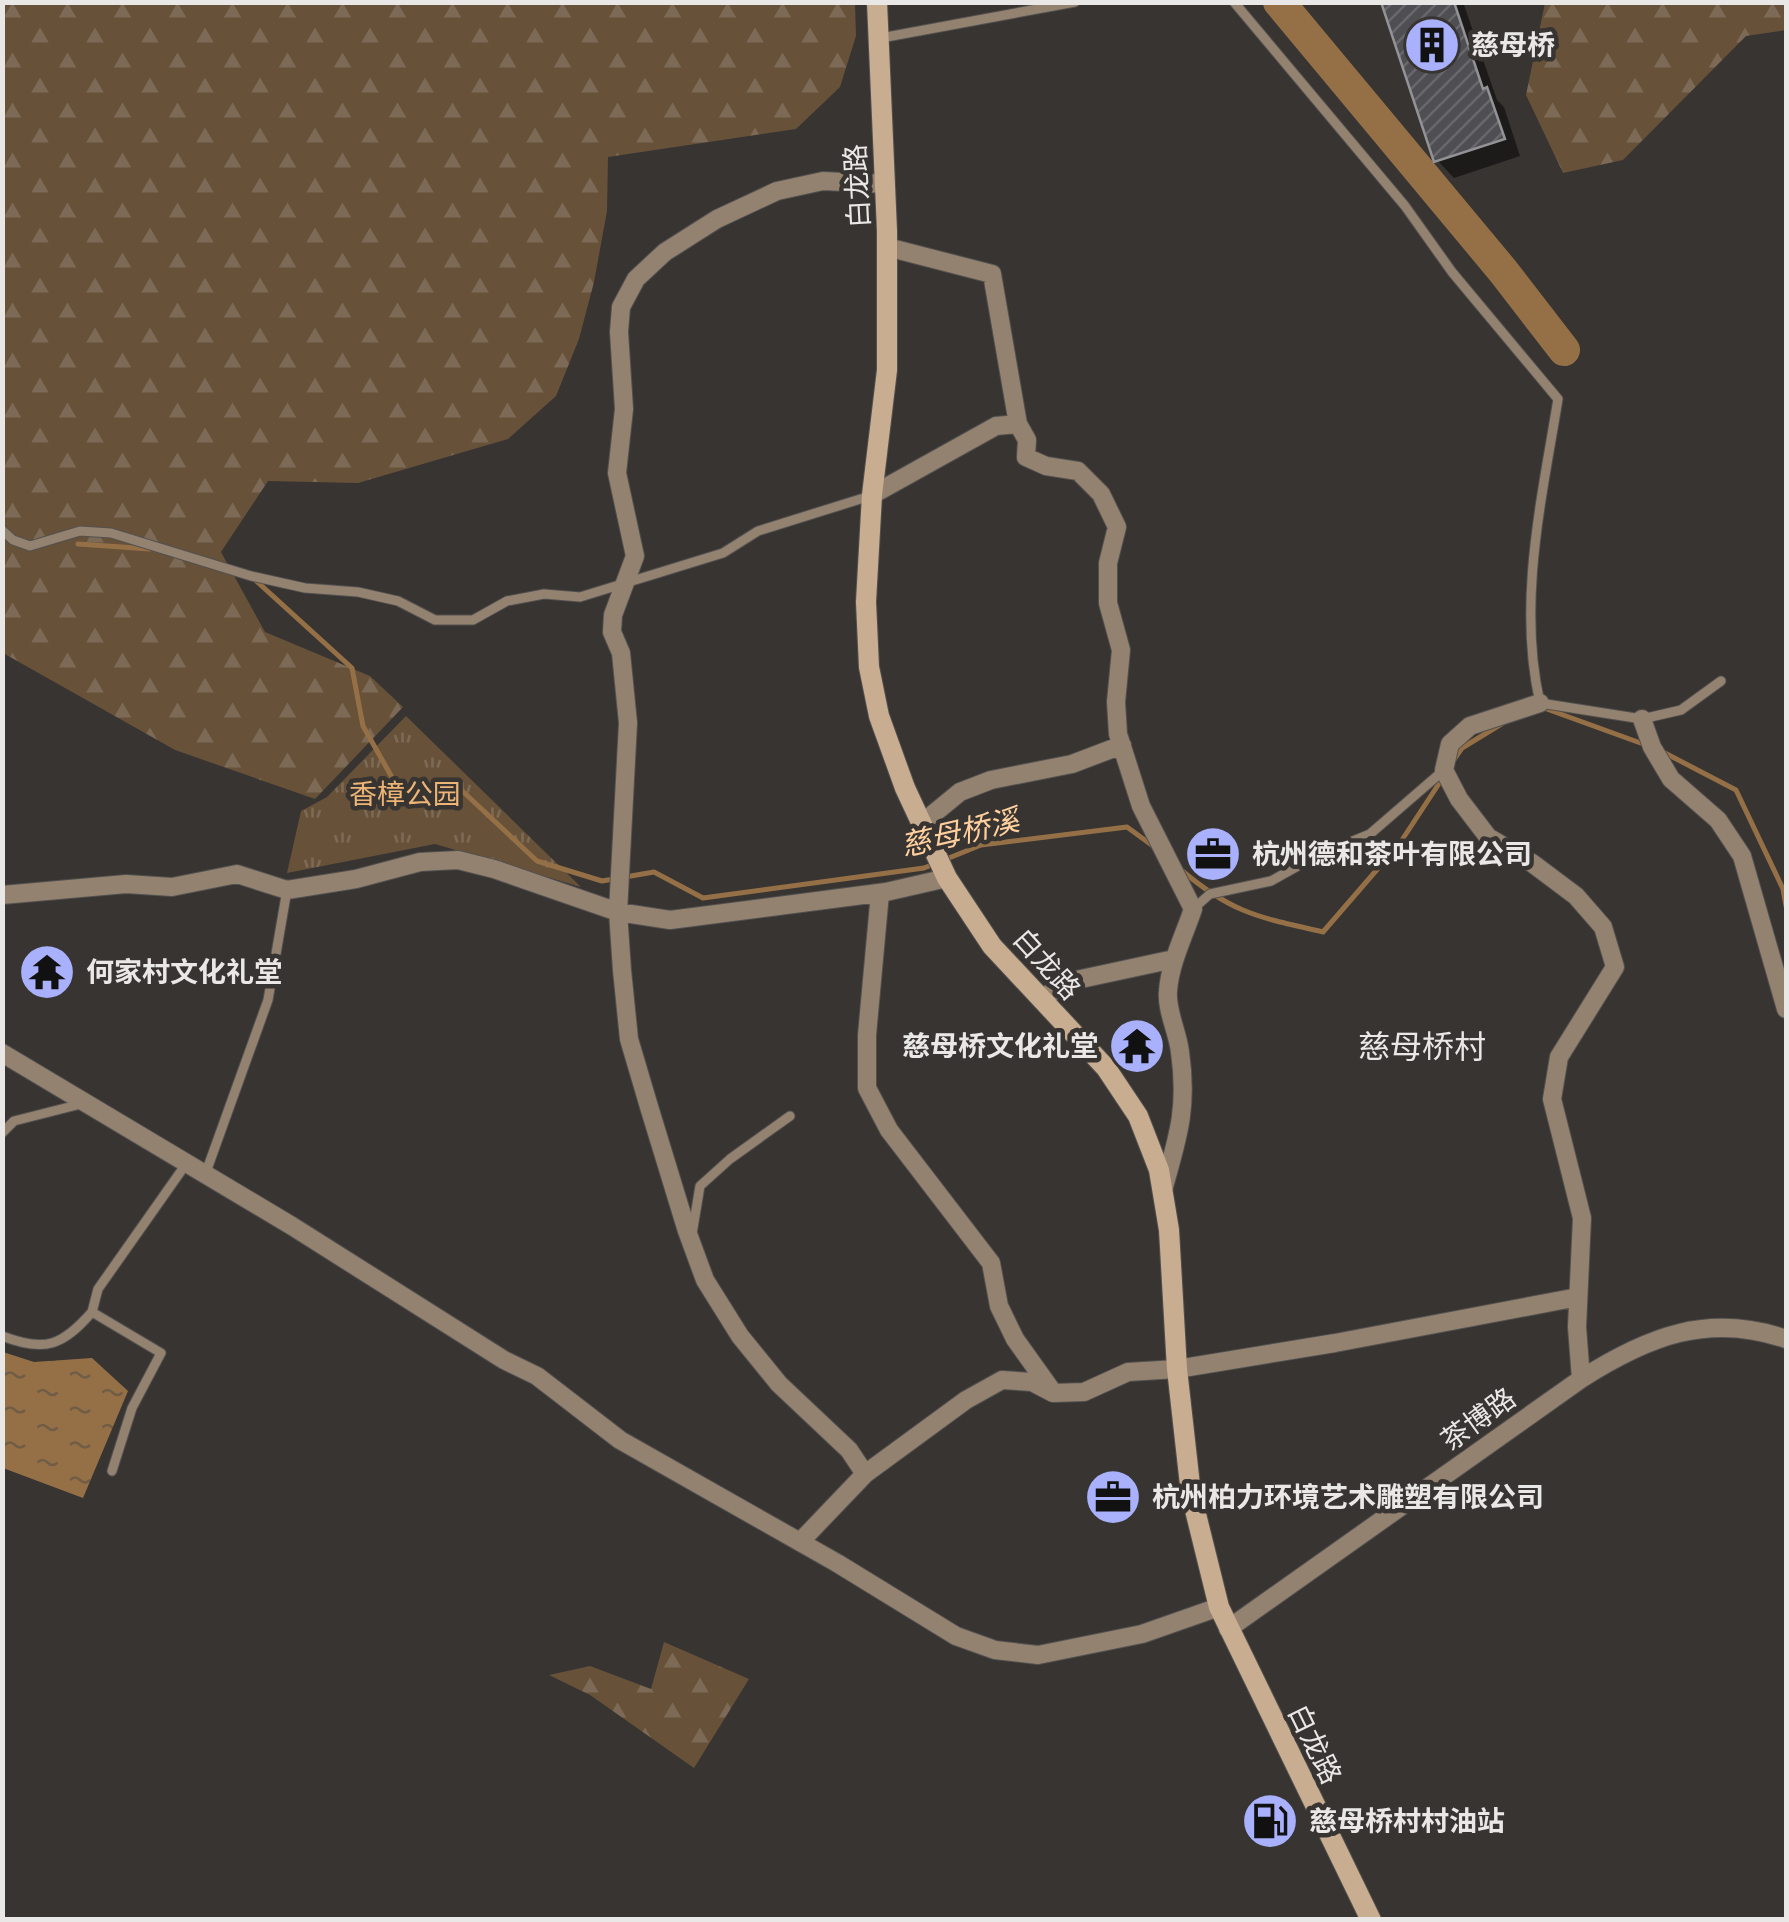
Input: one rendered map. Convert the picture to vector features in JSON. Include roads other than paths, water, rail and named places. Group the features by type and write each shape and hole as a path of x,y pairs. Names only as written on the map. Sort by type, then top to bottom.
{"street":[{"name":"白龙路","path":"878,2 887,247 887,370 872,495 866,602 870,667 880,716 947,878 992,946 1106,1068 1138,1116 1159,1170 1169,1230 1177,1369 1192,1494 1219,1607 1371,1920"},
{"path":"865,1474 849,1450 779,1384 740,1336 705,1280 629,1039 618,912 628,723 612,615 634,556 617,473 624,409 621,306 636,279 665,252 717,219 776,191 822,180 884,184"},
{"path":"887,247 992,274 1018,424 1027,440 1026,457 1046,466 1078,471 1101,494 1117,527 1108,563 1108,604 1121,650 1116,702 1122,745 1141,806 1193,910 1174,959 1167,995 1185,1086 1183,1120 1162,1191"},
{"path":"872,495 996,426 1018,424"},
{"path":"1540,703 1470,726 1450,744 1444,770 1459,799 1488,836 1576,896 1603,927 1615,967 1559,1058 1552,1099 1582,1218 1578,1297 1580,1379"},
{"path":"1642,719 1671,779 1718,820 1742,856 1786,1009"},
{"path":"922,824 960,792 992,780 1072,764 1122,745"},
{"path":"2,895 126,884 172,887 237,874 286,890 356,880 420,862 458,860 618,912 670,920 880,893 947,878"},
{"path":"880,893 867,1035 867,1088 889,1130 990,1262 1000,1306 1015,1339 1053,1392"},
{"path":"1041,999 1068,982 1174,959"},
{"path":"2,1053 504,1360 537,1376 620,1440 956,1636 994,1650 1038,1655 1142,1634 1219,1607"},
{"path":"800,1542 865,1474 966,1400 1002,1380 1032,1382 1053,1392 1084,1392 1128,1372 1177,1369 1335,1343 1578,1297"},
{"name":"茶博路","path":"1228,1628 1580,1379 1627,1350 1690,1329 1758,1329 1786,1339"}],"lane":[{"path":"877,38 1076,2"},
{"path":"1234,2 1406,206 1452,272 1558,399 1534,543 1530,663 1540,703 1642,719 1680,710 1721,681"},
{"path":"2,530 13,540 30,546 80,531 111,533 250,576 398,601 436,620 473,620 507,600 544,594 580,597 723,553 758,530 872,495"},
{"path":"1193,910 1210,894 1271,881 1314,857 1370,834 1444,770"},
{"path":"205,1175 268,1000 286,890"},
{"path":"2,1133 14,1121 84,1104"},
{"path":"691,1242 700,1186 790,1116"},
{"path":"2,1336 43,1346 70,1336 92,1312 98,1289 186,1164"},
{"path":"92,1312 161,1353 132,1408 112,1471"}],"water":[{"path":"3,1352 34,1362 92,1358 128,1391 83,1498 3,1468"}],"waterway":[{"path":"1279,2 1564,350"},
{"name":"慈母桥溪","path":"78,544 150,549"},
{"name":"慈母桥溪","path":"252,577 352,668 363,726 398,788 457,786 537,861 602,881 614,879"},
{"name":"慈母桥溪","path":"1544,708 1646,745"},
{"name":"慈母桥溪","path":"1453,761 1462,748 1503,723"},
{"name":"慈母桥溪","path":"1661,751 1736,790 1783,889 1786,906"},
{"name":"慈母桥溪","path":"1180,869 1231,905 1323,932 1400,843 1442,779"},
{"name":"慈母桥溪","path":"944,860 981,845 1127,827 1153,846"},
{"name":"慈母桥溪","path":"625,877 654,872 703,898 934,864"}],"place":[{"name":"慈母桥","path":"1432,45"},
{"name":"杭州德和茶叶有限公司","path":"1213,854"},
{"name":"何家村文化礼堂","path":"47,972"},
{"name":"慈母桥文化礼堂","path":"1137,1046"},
{"name":"杭州柏力环境艺术雕塑有限公司","path":"1113,1497"},
{"name":"慈母桥村村油站","path":"1270,1821"}],"district":[{"name":"慈母桥村","path":"1422,1047"}],"park label":[{"name":"香樟公园","path":"405,794"}]}
